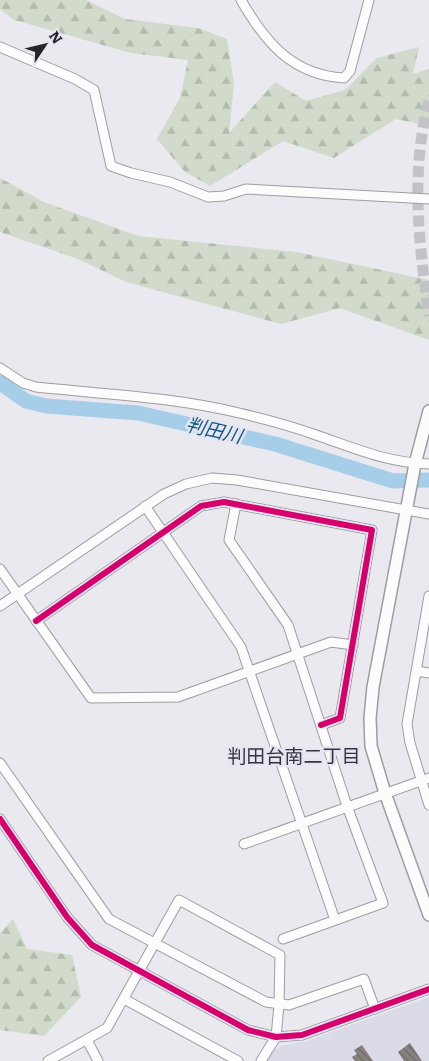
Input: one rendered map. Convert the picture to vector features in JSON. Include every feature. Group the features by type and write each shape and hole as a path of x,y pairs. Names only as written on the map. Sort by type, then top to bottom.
{"street":[{"path":"241,0 265,39 278,52 311,70 344,78 350,71 370,0"},
{"path":"0,47 75,79 94,90 111,166 131,173 170,182 208,197 224,196 246,189 429,199"},
{"path":"0,368 23,383 36,387 177,402 237,412 310,433 373,456 415,466 429,464"},
{"path":"429,411 406,510 373,687 370,718 371,746 385,793 429,915"},
{"path":"0,606 146,506 186,484 212,478 262,484 429,514"},
{"path":"36,621 201,506 224,502 372,530 340,718 321,725"},
{"path":"236,504 229,540 288,625 347,806 383,903 283,939"},
{"path":"146,506 241,647 300,823 335,920"},
{"path":"0,569 91,698 178,697 250,673 331,642 353,645"},
{"path":"429,596 407,724 425,779 429,805"},
{"path":"417,671 429,673"},
{"path":"1,768 109,919 266,1002 289,1005 364,979 375,1008"},
{"path":"244,844 425,779"},
{"path":"0,820 84,938 101,951 248,1030 276,1037 302,1035 429,989"},
{"path":"48,1061 107,1028 179,900 280,955 276,1037 260,1061"},
{"path":"124,999 238,1061"},
{"path":"86,1040 98,1061"}],"shaded area":[{"path":"429,997 429,1061 266,1061 275,1047 276,1049 279,1046 306,1041"}],"green space":[{"path":"0,0 86,0 125,19 198,28 227,39 234,84 229,133 275,82 306,101 345,90 377,58 419,47 413,74 429,69 429,126 396,119 334,158 283,141 210,186 184,171 157,139 180,98 188,60 131,53 14,20 0,9"},
{"path":"0,178 44,202 138,236 296,252 429,280 429,340 340,308 281,324 126,282 78,259 0,232"},
{"path":"13,919 27,949 72,955 81,997 44,1036 0,1030 0,933"}],"building":[{"path":"410,1043 422,1061 404,1061 398,1052"},
{"path":"362,1045 373,1061 355,1061 352,1057 357,1054 354,1050"}],"waterway":[{"name":"判田川","path":"0,383 26,401 46,406 138,413 275,444 393,481 429,480"}],"tunnel":[{"path":"429,101 423,127 418,181 422,262 429,316"}],"cycle path":[{"path":"36,621 201,506 224,502 372,530 340,718 321,725"},
{"path":"0,819 67,917 92,945 248,1030 276,1037 302,1035 429,989"}],"district":[{"name":"判田台南二丁目","path":"294,756"}]}
